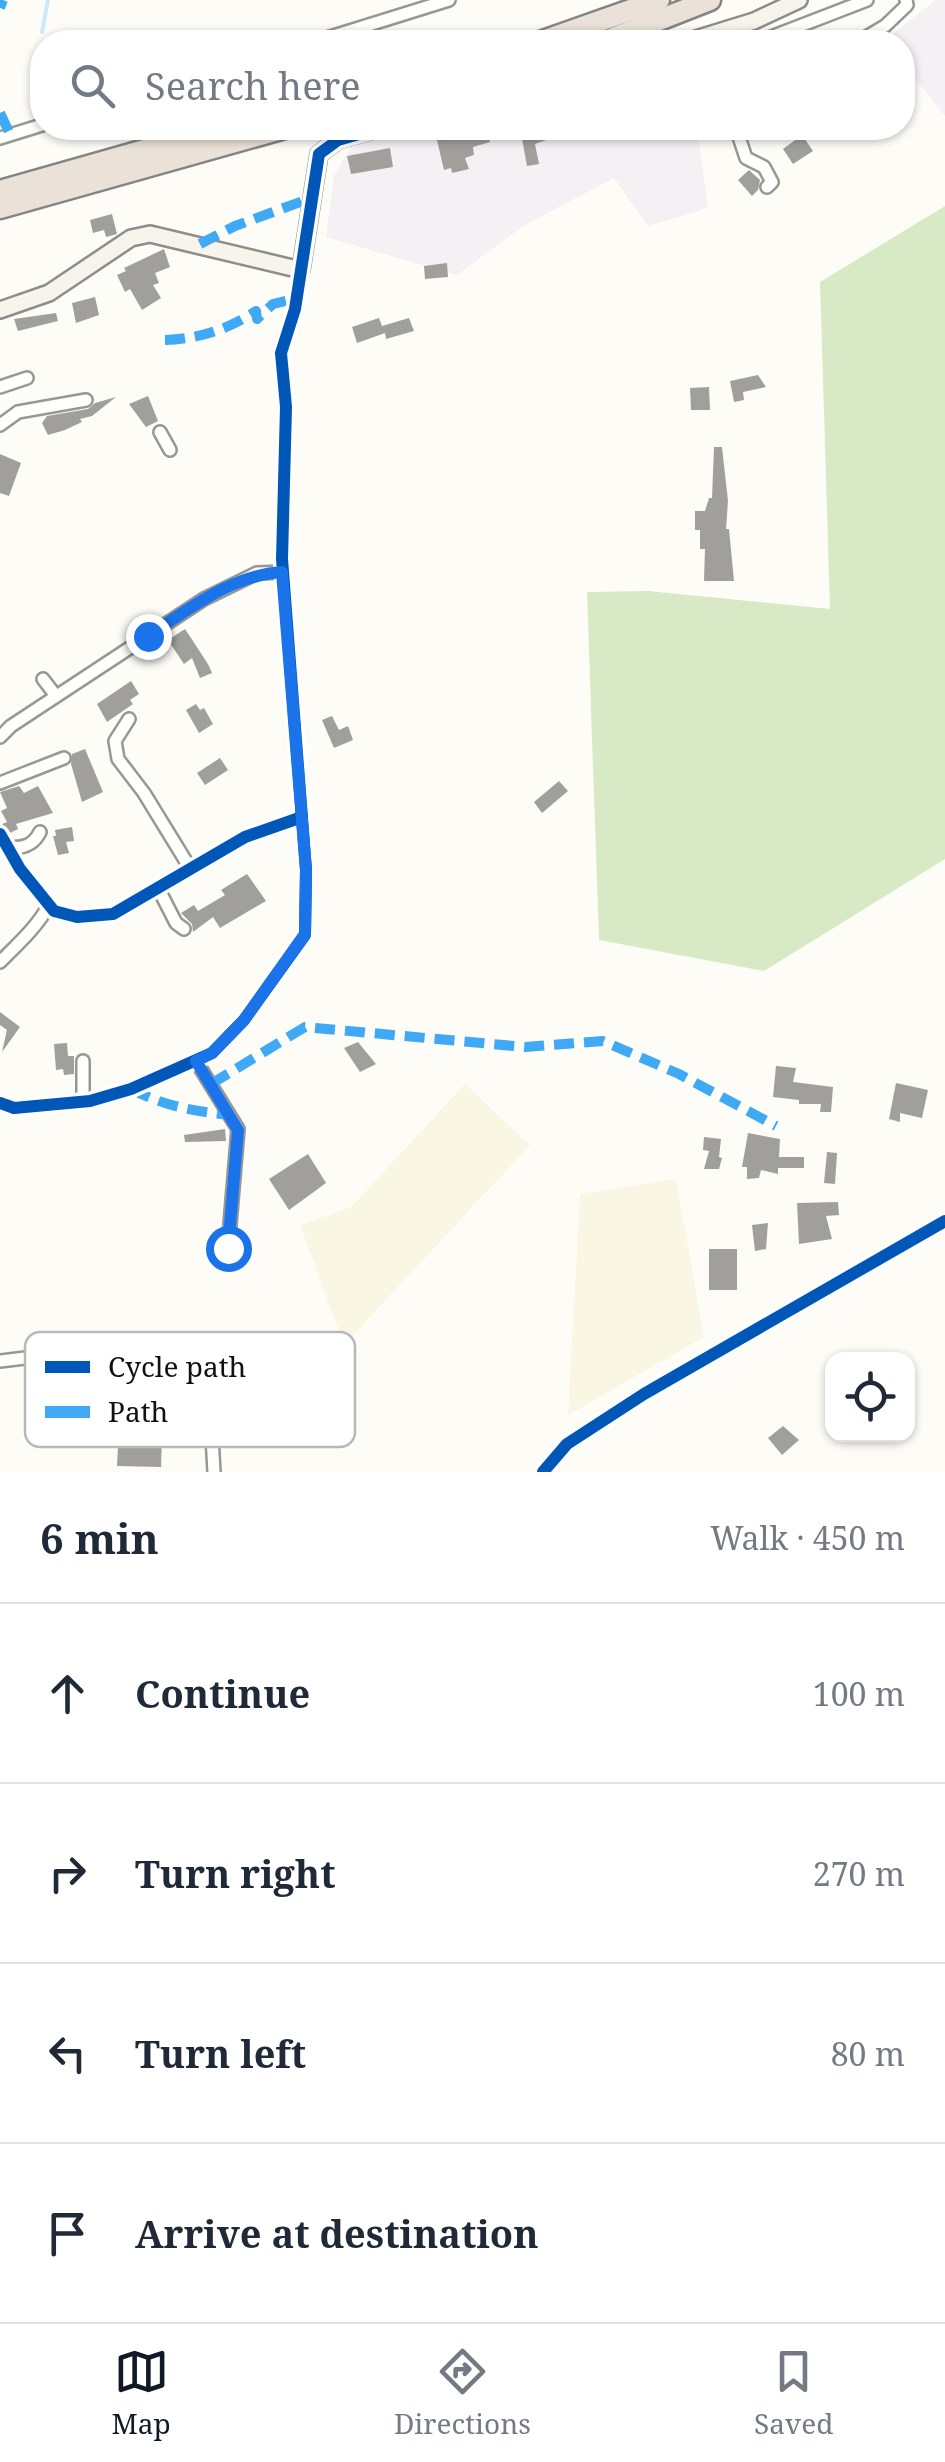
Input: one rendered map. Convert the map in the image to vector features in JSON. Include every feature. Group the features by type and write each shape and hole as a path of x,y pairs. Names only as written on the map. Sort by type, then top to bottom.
{"highway":[{"path":"574,30 659,0"},
{"path":"634,30 710,0"},
{"path":"0,191 180,140"},
{"path":"0,208 242,140"}],"street":[{"path":"353,30 450,0"},
{"path":"725,30 799,0"},
{"path":"791,30 867,0"},
{"path":"878,30 906,5 906,0"},
{"path":"0,138 30,129"},
{"path":"0,1103 14,1108 84,1102 131,1089 212,1053 244,1020 305,934 306,870 282,572 286,407 282,354 295,308 319,154 338,140"},
{"path":"740,140 746,158 764,167 772,182 767,188"},
{"path":"0,310 49,294 130,238 150,234 300,270"},
{"path":"0,387 27,378"},
{"path":"0,425 18,412 86,400"},
{"path":"160,432 170,450"},
{"path":"0,737 204,599 257,573 282,572"},
{"path":"42,679 56,696"},
{"path":"129,719 115,741 118,759 190,868"},
{"path":"0,783 64,758"},
{"path":"0,834 20,869 49,905 77,917 113,914 245,837 302,817"},
{"path":"7,847 20,849 35,841 40,832"},
{"path":"158,888 184,929"},
{"path":"0,962 21,938 34,931 49,905"},
{"path":"83,1061 84,1102"},
{"path":"196,1061 238,1130 228,1248"},
{"path":"542,1472 568,1444 644,1394 945,1221"},
{"path":"0,1361 25,1358"},
{"path":"213,1447 214,1472"}],"shaded area":[{"path":"936,0 945,0 945,116 915,78 915,30 898,30"},
{"path":"355,140 699,140 708,208 648,226 614,178 523,226 457,275 326,237 334,176"},
{"path":"465,1084 530,1145 355,1333 339,1332 300,1225 351,1207"},
{"path":"676,1179 704,1337 568,1415 580,1194"}],"green space":[{"path":"945,206 945,859 764,971 599,940 587,592 648,591 830,609 820,282"}],"building":[{"path":"437,140 489,140 473,147 474,155 465,158 469,169 452,173 451,168 444,170"},
{"path":"522,140 546,140 535,144 539,164 527,166"},
{"path":"795,140 805,140 813,151 793,164 783,149"},
{"path":"390,148 393,167 351,174 347,156"},
{"path":"749,170 760,180 752,196 738,180"},
{"path":"112,214 117,234 106,237 104,230 93,233 90,220"},
{"path":"164,249 170,267 155,273 159,283 153,285 161,298 142,310 130,289 125,292 117,275"},
{"path":"447,263 448,277 425,279 424,266"},
{"path":"95,297 99,315 76,323 72,303"},
{"path":"56,313 58,321 18,331 14,319"},
{"path":"379,318 382,326 409,318 414,331 386,339 385,333 357,343 352,327"},
{"path":"758,375 766,387 743,392 744,400 734,402 730,381"},
{"path":"709,387 710,410 691,410 690,388"},
{"path":"148,396 158,421 146,427 129,404"},
{"path":"116,397 65,430 48,435 42,423 47,416 88,409"},
{"path":"714,447 722,447 728,501 726,529 734,581 704,581 705,549 700,549 700,530 695,530 695,511 705,511 712,498"},
{"path":"0,454 21,463 9,496 0,493"},
{"path":"185,629 212,673 200,678 192,658 184,664 168,640"},
{"path":"131,681 139,694 130,700 133,704 107,722 97,704"},
{"path":"196,704 200,710 204,708 213,724 199,733 186,710"},
{"path":"332,716 339,730 348,726 353,740 334,748 322,720"},
{"path":"85,749 103,792 82,802 71,764 72,754"},
{"path":"220,758 228,770 205,785 197,773"},
{"path":"559,781 568,791 542,813 534,802"},
{"path":"19,786 24,793 38,786 53,813 16,824 18,829 10,833 2,824 7,822 1,811 7,808 0,792"},
{"path":"72,827 74,841 66,842 69,853 58,855 55,830"},
{"path":"247,874 266,901 220,928 213,917 193,932 192,924 181,913 194,905 198,911 225,895 221,890"},
{"path":"0,1012 20,1027 2,1052 7,1030 0,1025"},
{"path":"358,1042 376,1064 360,1072 344,1048"},
{"path":"67,1043 68,1056 74,1056 74,1074 64,1075 63,1069 56,1070 54,1044"},
{"path":"776,1066 796,1068 793,1082 833,1087 831,1112 820,1112 821,1104 799,1104 799,1100 773,1097"},
{"path":"896,1083 928,1090 922,1118 900,1113 900,1122 889,1119"},
{"path":"225,1129 226,1141 185,1142 184,1135"},
{"path":"748,1133 780,1139 779,1157 804,1157 804,1168 778,1168 778,1174 761,1170 759,1178 747,1179 747,1167 742,1167"},
{"path":"704,1137 721,1139 719,1169 704,1169 709,1151 703,1150"},
{"path":"827,1152 837,1153 835,1184 824,1183"},
{"path":"308,1154 326,1183 289,1210 269,1179"},
{"path":"838,1202 839,1215 826,1216 832,1239 799,1244 797,1203"},
{"path":"768,1223 766,1249 755,1251 752,1225"},
{"path":"709,1249 737,1249 737,1290 709,1290"},
{"path":"783,1426 799,1440 782,1455 768,1438"},
{"path":"118,1447 162,1447 161,1467 117,1466"}],"waterway":[{"path":"42,30 48,0"}],"marked path":[{"path":"0,8 3,0"},
{"path":"0,113 10,134"},
{"path":"200,244 235,226 314,197"},
{"path":"165,340 213,332 256,311 257,319 273,304 297,298"},
{"path":"211,1084 305,1027 525,1047 603,1041 679,1074 776,1126"},
{"path":"131,1089 180,1107 232,1115"}],"cycle path":[{"path":"0,1103 14,1108 90,1101 131,1089 212,1053 244,1020 305,935 306,870 282,559 286,407 281,353 295,309 319,154 338,140"},
{"path":"0,834 20,869 54,911 77,917 113,914 245,837 302,817"},
{"path":"543,1472 567,1444 644,1394 945,1221"}],"route":[{"path":"148,636 204,599 257,573 282,572 306,870 305,934 244,1020 212,1053 196,1061 232,1114 238,1130 228,1248"}]}
